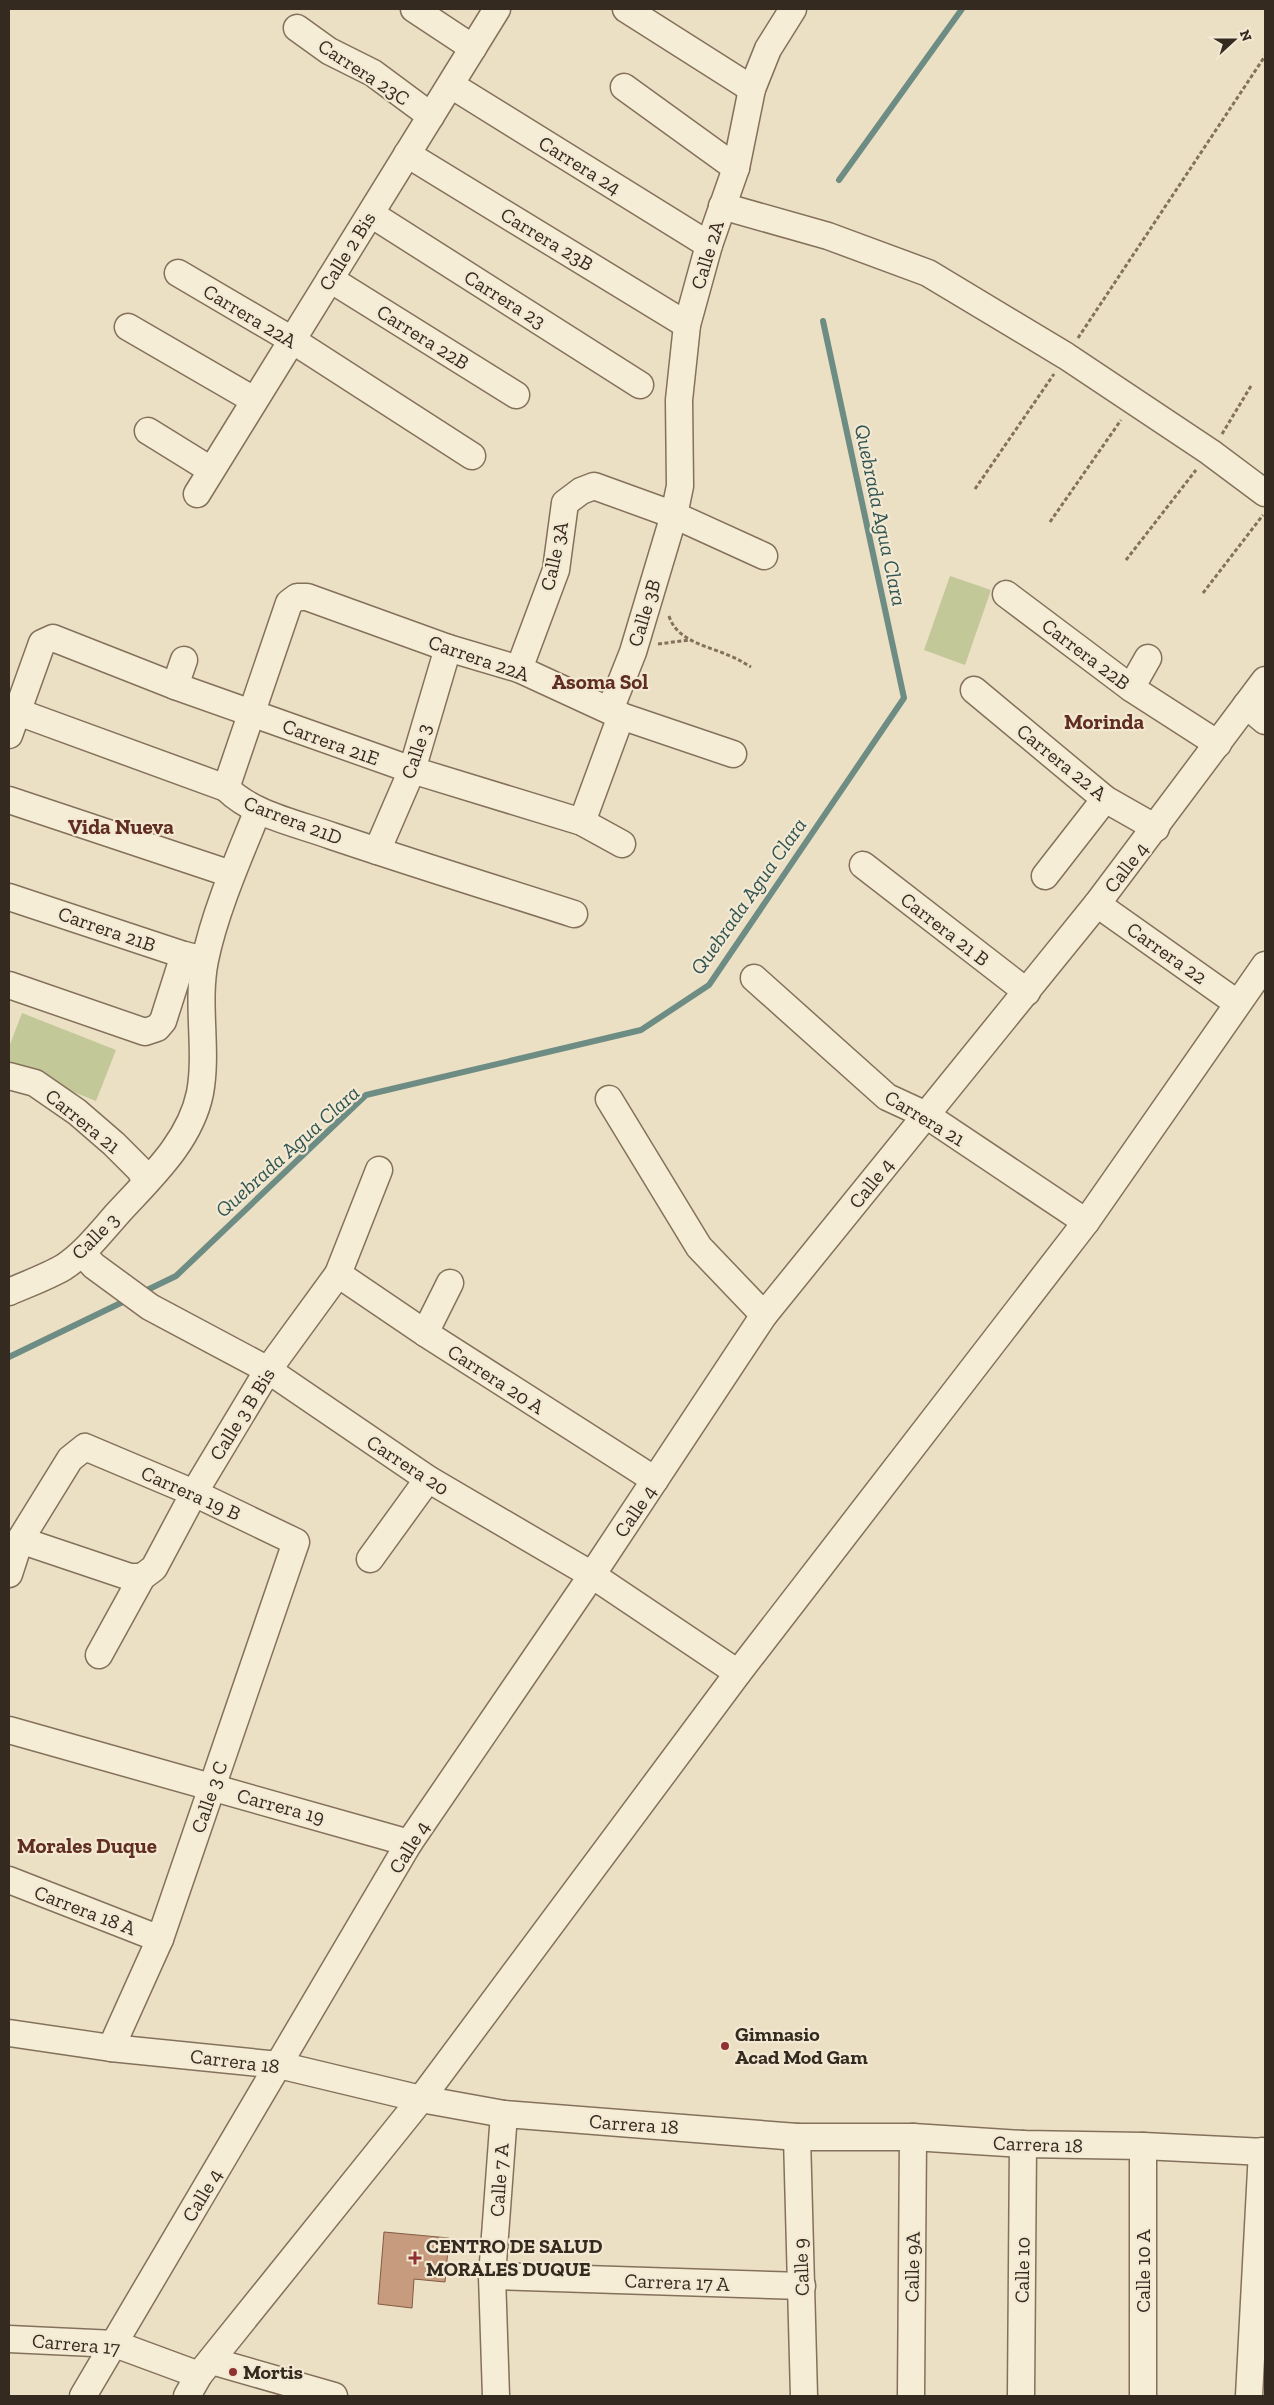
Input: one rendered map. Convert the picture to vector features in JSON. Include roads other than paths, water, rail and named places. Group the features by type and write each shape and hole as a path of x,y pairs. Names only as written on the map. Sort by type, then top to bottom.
{"street":[{"path":"414,9 473,48"},
{"name":"Calle 2 Bis","path":"197,494 497,9"},
{"path":"626,9 752,89"},
{"name":"Calle 2A","path":"674,515 680,486 679,400 687,325 709,245 736,168 752,89 768,49 793,9"},
{"name":"Carrera 23C","path":"297,28 329,51 373,73 431,116"},
{"name":"Carrera 24","path":"451,85 709,245"},
{"path":"624,87 736,168"},
{"name":"Carrera 23B","path":"407,154 687,325"},
{"path":"722,206 828,236 928,273 1066,356 1210,452 1265,493"},
{"name":"Carrera 23","path":"371,214 640,385"},
{"name":"Carrera 22A","path":"178,273 292,340 472,456"},
{"name":"Carrera 22B","path":"330,279 516,395"},
{"path":"128,328 254,400"},
{"path":"148,431 211,470"},
{"name":"Calle 3A","path":"519,669 556,570 565,503 581,490 594,486 674,515"},
{"path":"674,515 764,556"},
{"name":"Calle 3B","path":"582,822 674,515"},
{"name":"Carrera 22B","path":"1006,594 1131,688 1218,744"},
{"name":"Carrera 22A","path":"252,714 289,603 298,597 307,597 448,648 519,669 615,713 733,754"},
{"name":"Carrera 21E","path":"13,724 42,643 54,638 175,686 412,770 582,822 622,844"},
{"name":"Calle 3","path":"377,851 412,770 448,648"},
{"path":"1131,688 1148,658"},
{"path":"175,686 184,660"},
{"name":"Calle 4","path":"83,2396 409,1843 592,1575 764,1315 1097,904 1218,744 1256,713 1265,680"},
{"name":"Carrera 22 A","path":"974,690 1105,799 1156,828"},
{"path":"226,788 252,714"},
{"name":"Carrera 21D","path":"13,724 226,788 237,800 258,810 377,851 574,914"},
{"path":"1045,876 1105,799"},
{"path":"9,800 231,874"},
{"path":"9,985 145,1032 157,1028 163,1021 194,958 258,810"},
{"name":"Carrera 21 B","path":"863,866 1027,992"},
{"name":"Carrera 21B","path":"9,896 194,958"},
{"name":"Carrera 22","path":"1097,904 1237,1003"},
{"name":"Calle 3","path":"9,1292 63,1267 88,1259 146,1182 165,1161 190,1124 200,1094 202,1065 200,998 194,958"},
{"path":"199,2378 421,2099 738,1673 1086,1222 1136,1147 1169,1106 1237,1003 1265,965"},
{"name":"Carrera 21","path":"754,978 887,1097 926,1115 1086,1222"},
{"name":"Carrera 21","path":"9,1076 35,1083 77,1112 114,1144 140,1170 146,1182"},
{"path":"609,1099 699,1247 764,1315"},
{"name":"Calle 3 B Bis","path":"99,1655 142,1577 154,1568 194,1493 268,1370 338,1274 379,1170"},
{"name":"Carrera 20","path":"88,1259 150,1307 268,1370 428,1479 592,1575 738,1673"},
{"name":"Carrera 20 A","path":"338,1274 425,1333 655,1480"},
{"path":"425,1333 450,1283"},
{"name":"Carrera 19 B","path":"20,1540 70,1459 85,1447 194,1493 296,1542"},
{"path":"370,1559 428,1479"},
{"path":"9,1574 20,1540 130,1577 142,1577"},
{"name":"Calle 3 C","path":"111,2048 160,1939 296,1542"},
{"name":"Carrera 19","path":"9,1730 409,1843"},
{"name":"Carrera 18 A","path":"9,1880 160,1939"},
{"name":"Carrera 18","path":"9,2033 111,2048 279,2065 421,2099 504,2114 797,2137 914,2137 1023,2144 1143,2146 1264,2152"},
{"name":"Calle 7 A","path":"496,2396 492,2276 504,2114"},
{"name":"Calle 9","path":"797,2137 804,2396"},
{"name":"Calle 9A","path":"911,2396 914,2137"},
{"name":"Calle 10","path":"1021,2396 1023,2144"},
{"name":"Calle 10 A","path":"1143,2146 1143,2396"},
{"path":"1249,2396 1264,2152"},
{"name":"Carrera 17 A","path":"492,2276 802,2286"},
{"name":"Carrera 17","path":"9,2339 114,2344 199,2378 334,2396"}],"waterway":[{"name":"Quebrada Agua Clara","path":"839,180 962,9"},
{"name":"Quebrada Agua Clara","path":"143,1292 176,1276 366,1095 641,1030 709,985 904,698 823,321"},
{"name":"Quebrada Agua Clara","path":"9,1357 129,1299"}],"place":[{"name":"Gimnasio Acad Mod Gam","path":"725,2046"},
{"name":"CENTRO DE SALUD MORALES DUQUE","path":"415,2258"},
{"name":"Mortis","path":"233,2372"}],"district":[{"name":"Asoma Sol","path":"600,681"},
{"name":"Morinda","path":"1104,721"},
{"name":"Vida Nueva","path":"121,826"},
{"name":"Morales Duque","path":"87,1845"}]}
